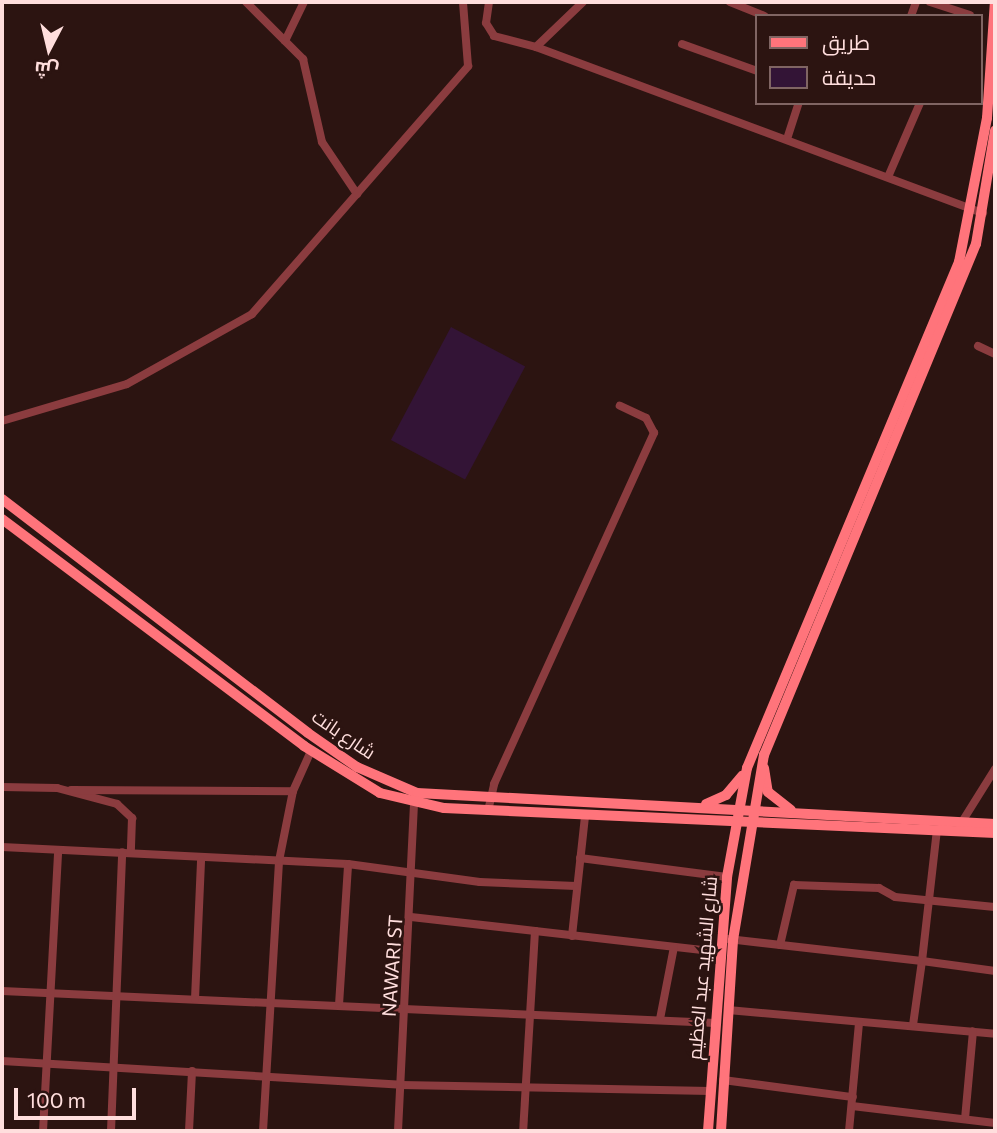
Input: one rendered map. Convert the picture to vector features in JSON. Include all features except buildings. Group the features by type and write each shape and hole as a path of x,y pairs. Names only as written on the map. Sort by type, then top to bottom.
{"main road":[{"path":"978,213 995,2"},
{"path":"695,807 726,795 747,768 882,454 959,262 978,213 995,131"},
{"name":"شارع الشهيد عبد العظيم","path":"708,1131 720,952 727,939 764,755 882,454"},
{"name":"شارع بانت","path":"2,499 357,767 417,793 584,816 792,824"},
{"name":"شارع بانت","path":"2,519 311,751 380,793 414,803 738,808 960,827"},
{"path":"764,755 768,792 793,811"},
{"name":"شارع الشهيد عبد العظيم","path":"721,1131 728,1010 727,877 733,822 747,768"},
{"path":"743,858 759,830 792,824 936,830 995,824"},
{"path":"960,827 995,833"}],"street":[{"path":"246,2 306,66 322,142 357,194"},
{"path":"285,41 304,2"},
{"path":"2,421 127,384 252,314 468,66 463,2"},
{"path":"489,2 486,23 494,37 536,47 787,139 978,213"},
{"path":"536,47 583,2"},
{"path":"730,2 759,14"},
{"path":"930,2 967,14"},
{"path":"682,44 755,70"},
{"path":"787,139 798,105"},
{"path":"888,177 919,105"},
{"path":"978,346 995,354"},
{"path":"489,805 654,433 646,418 620,406"},
{"path":"263,1131 279,861 293,791 311,751"},
{"path":"960,827 995,769"},
{"path":"2,787 293,791"},
{"path":"71,790 128,810 114,998 111,1131"},
{"name":"NAWARI ST","path":"398,1131 414,873 414,803"},
{"path":"572,936 584,816"},
{"path":"913,1025 930,899 936,830"},
{"path":"2,847 126,852 201,860 348,864 414,873 576,886"},
{"path":"43,1131 58,850"},
{"path":"580,858 727,877"},
{"path":"195,999 201,860"},
{"path":"339,1005 348,864"},
{"path":"780,945 794,885 879,888 895,897 995,906"},
{"path":"411,917 720,952"},
{"path":"523,1131 535,931"},
{"path":"727,939 995,971"},
{"path":"660,1018 674,947"},
{"path":"2,991 114,998 339,1005 530,1017 660,1018 715,1023"},
{"path":"728,1010 859,1024 913,1025 995,1034"},
{"path":"849,1131 859,1024"},
{"path":"965,1119 973,1031"},
{"path":"2,1061 46,1064 114,1063 401,1085 710,1091"},
{"path":"188,1131 192,1071"},
{"path":"723,1080 995,1123"}],"green space":[{"path":"451,327 525,366 465,479 391,440"}]}
